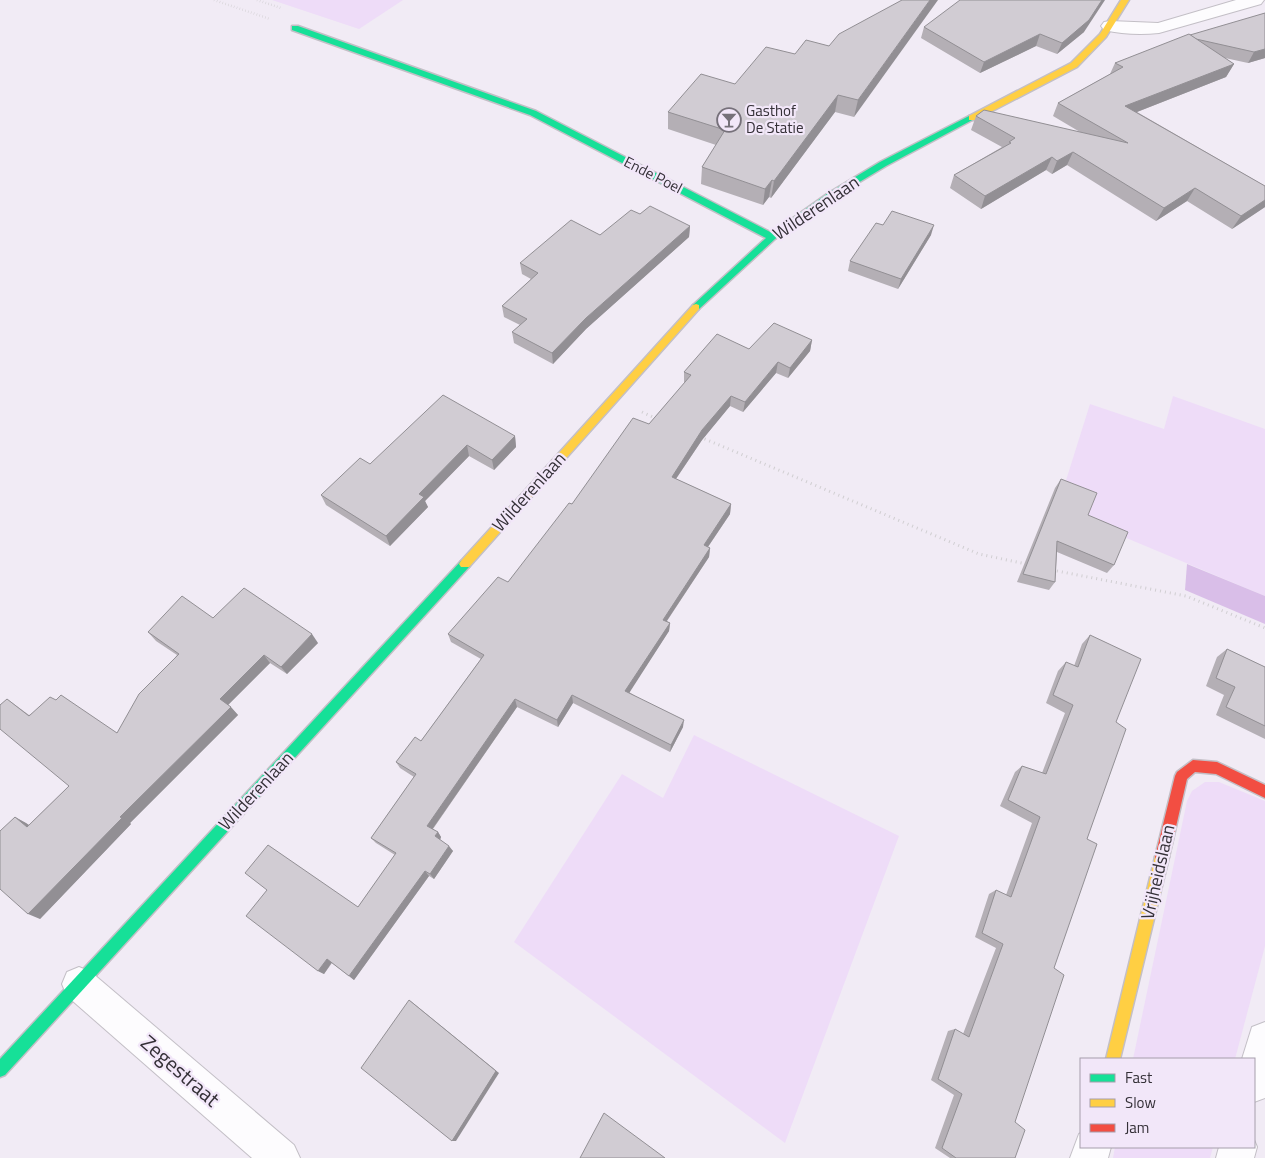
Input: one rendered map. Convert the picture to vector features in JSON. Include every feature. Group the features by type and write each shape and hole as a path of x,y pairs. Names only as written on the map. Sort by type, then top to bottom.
{"street":[{"name":"Wilderenlaan","path":"0,1070 453,577 701,301 772,237 830,196 883,164 1074,65 1096,45 1125,0"},
{"path":"1110,26 1145,30 1159,28 1255,0"},
{"name":"Ende Poel","path":"295,28 533,113 772,237"},
{"name":"Vrijheidslaan","path":"1113,1058 1181,776 1193,766 1217,768 1265,792"},
{"name":"Zegestraat","path":"78,984 281,1158"},
{"path":"1255,1080 1265,1040"}],"path":[{"path":"214,0 295,28"},
{"path":"614,397 666,423"},
{"path":"693,434 978,554 1033,566"},
{"path":"1051,569 1186,596 1265,628"}],"shaded area":[{"path":"272,0 403,0 359,29"},
{"path":"1173,396 1265,429 1265,596 1057,509 1090,404 1164,429"},
{"path":"1187,564 1265,596 1265,624 1185,590"},
{"path":"694,735 899,836 785,1143 514,942 622,774 663,798"},
{"path":"1205,782 1219,782 1265,801 1265,946 1235,1058 1133,1058 1187,801 1192,791"},
{"path":"1115,1148 1213,1148 1210,1158 1113,1158"}],"building":[{"path":"902,0 930,0 858,100 838,95 774,181 772,180 765,189 702,167 725,130 668,112 701,74 735,84 766,47 795,54 806,40 829,46 839,34"},
{"path":"960,0 1102,0 1089,20 1062,43 1040,34 984,62 924,27"},
{"path":"1265,13 1265,49 1254,52 1196,39 1190,35"},
{"path":"1189,34 1234,64 1125,106 1265,186 1265,200 1241,216 1195,188 1164,208 1073,152 1057,161 1052,157 985,196 954,175 1011,143 1009,142 1015,138 976,116 984,110 1128,143 1058,103 1123,67 1115,63"},
{"path":"650,206 690,226 586,318 552,353 512,332 527,319 502,306 538,273 520,263 571,220 600,235 631,210 640,214"},
{"path":"892,211 934,225 901,279 850,261 876,223 883,225"},
{"path":"774,323 812,340 790,368 778,362 745,402 731,396 702,430 672,477 731,504 704,545 710,548 663,620 670,623 625,691 684,720 671,745 572,695 557,720 515,699 427,826 438,832 435,836 449,846 430,874 425,871 349,976 327,959 318,971 246,916 267,890 245,873 268,845 358,907 396,853 371,838 416,774 396,762 415,737 421,741 484,655 448,634 498,577 508,582 569,503 572,504 633,418 649,424 691,375 684,372 717,334 749,349"},
{"path":"443,395 515,436 492,460 467,445 419,494 424,497 386,536 321,495 360,458 370,464"},
{"path":"1061,479 1097,493 1088,515 1128,532 1114,565 1057,541 1055,582 1023,574"},
{"path":"244,588 312,634 281,667 264,655 220,699 231,707 120,817 122,818 28,914 0,889 0,831 15,817 27,827 69,786 0,729 0,705 7,699 29,716 50,697 56,700 61,695 117,733 139,694 179,654 148,632 182,596 213,618"},
{"path":"1090,635 1141,659 1116,722 1126,729 1087,839 1097,844 1054,968 1064,975 1015,1122 1025,1130 1015,1158 956,1158 942,1148 962,1094 938,1079 955,1029 969,1037 1003,944 982,933 996,890 1011,897 1040,817 1008,800 1022,766 1046,774 1073,705 1053,695 1066,662 1078,667"},
{"path":"1227,649 1265,667 1265,726 1226,707 1235,687 1216,678"},
{"path":"409,1000 496,1071 452,1141 361,1068"},
{"path":"604,1113 665,1158 580,1158"}],"traffic: fast":[{"path":"295,28 533,113 772,237"},
{"path":"696,307 772,237 830,196 883,164 972,118"},
{"path":"0,1070 465,564"}],"traffic: slow":[{"path":"972,118 1074,65 1103,35 1125,0"},
{"path":"465,564 696,307"},
{"path":"1113,1058 1162,857"}],"traffic: jam":[{"path":"1162,857 1181,776 1193,766 1217,768 1265,792"}],"place":[{"name":"Gasthof De Statie","path":"729,120"}]}
